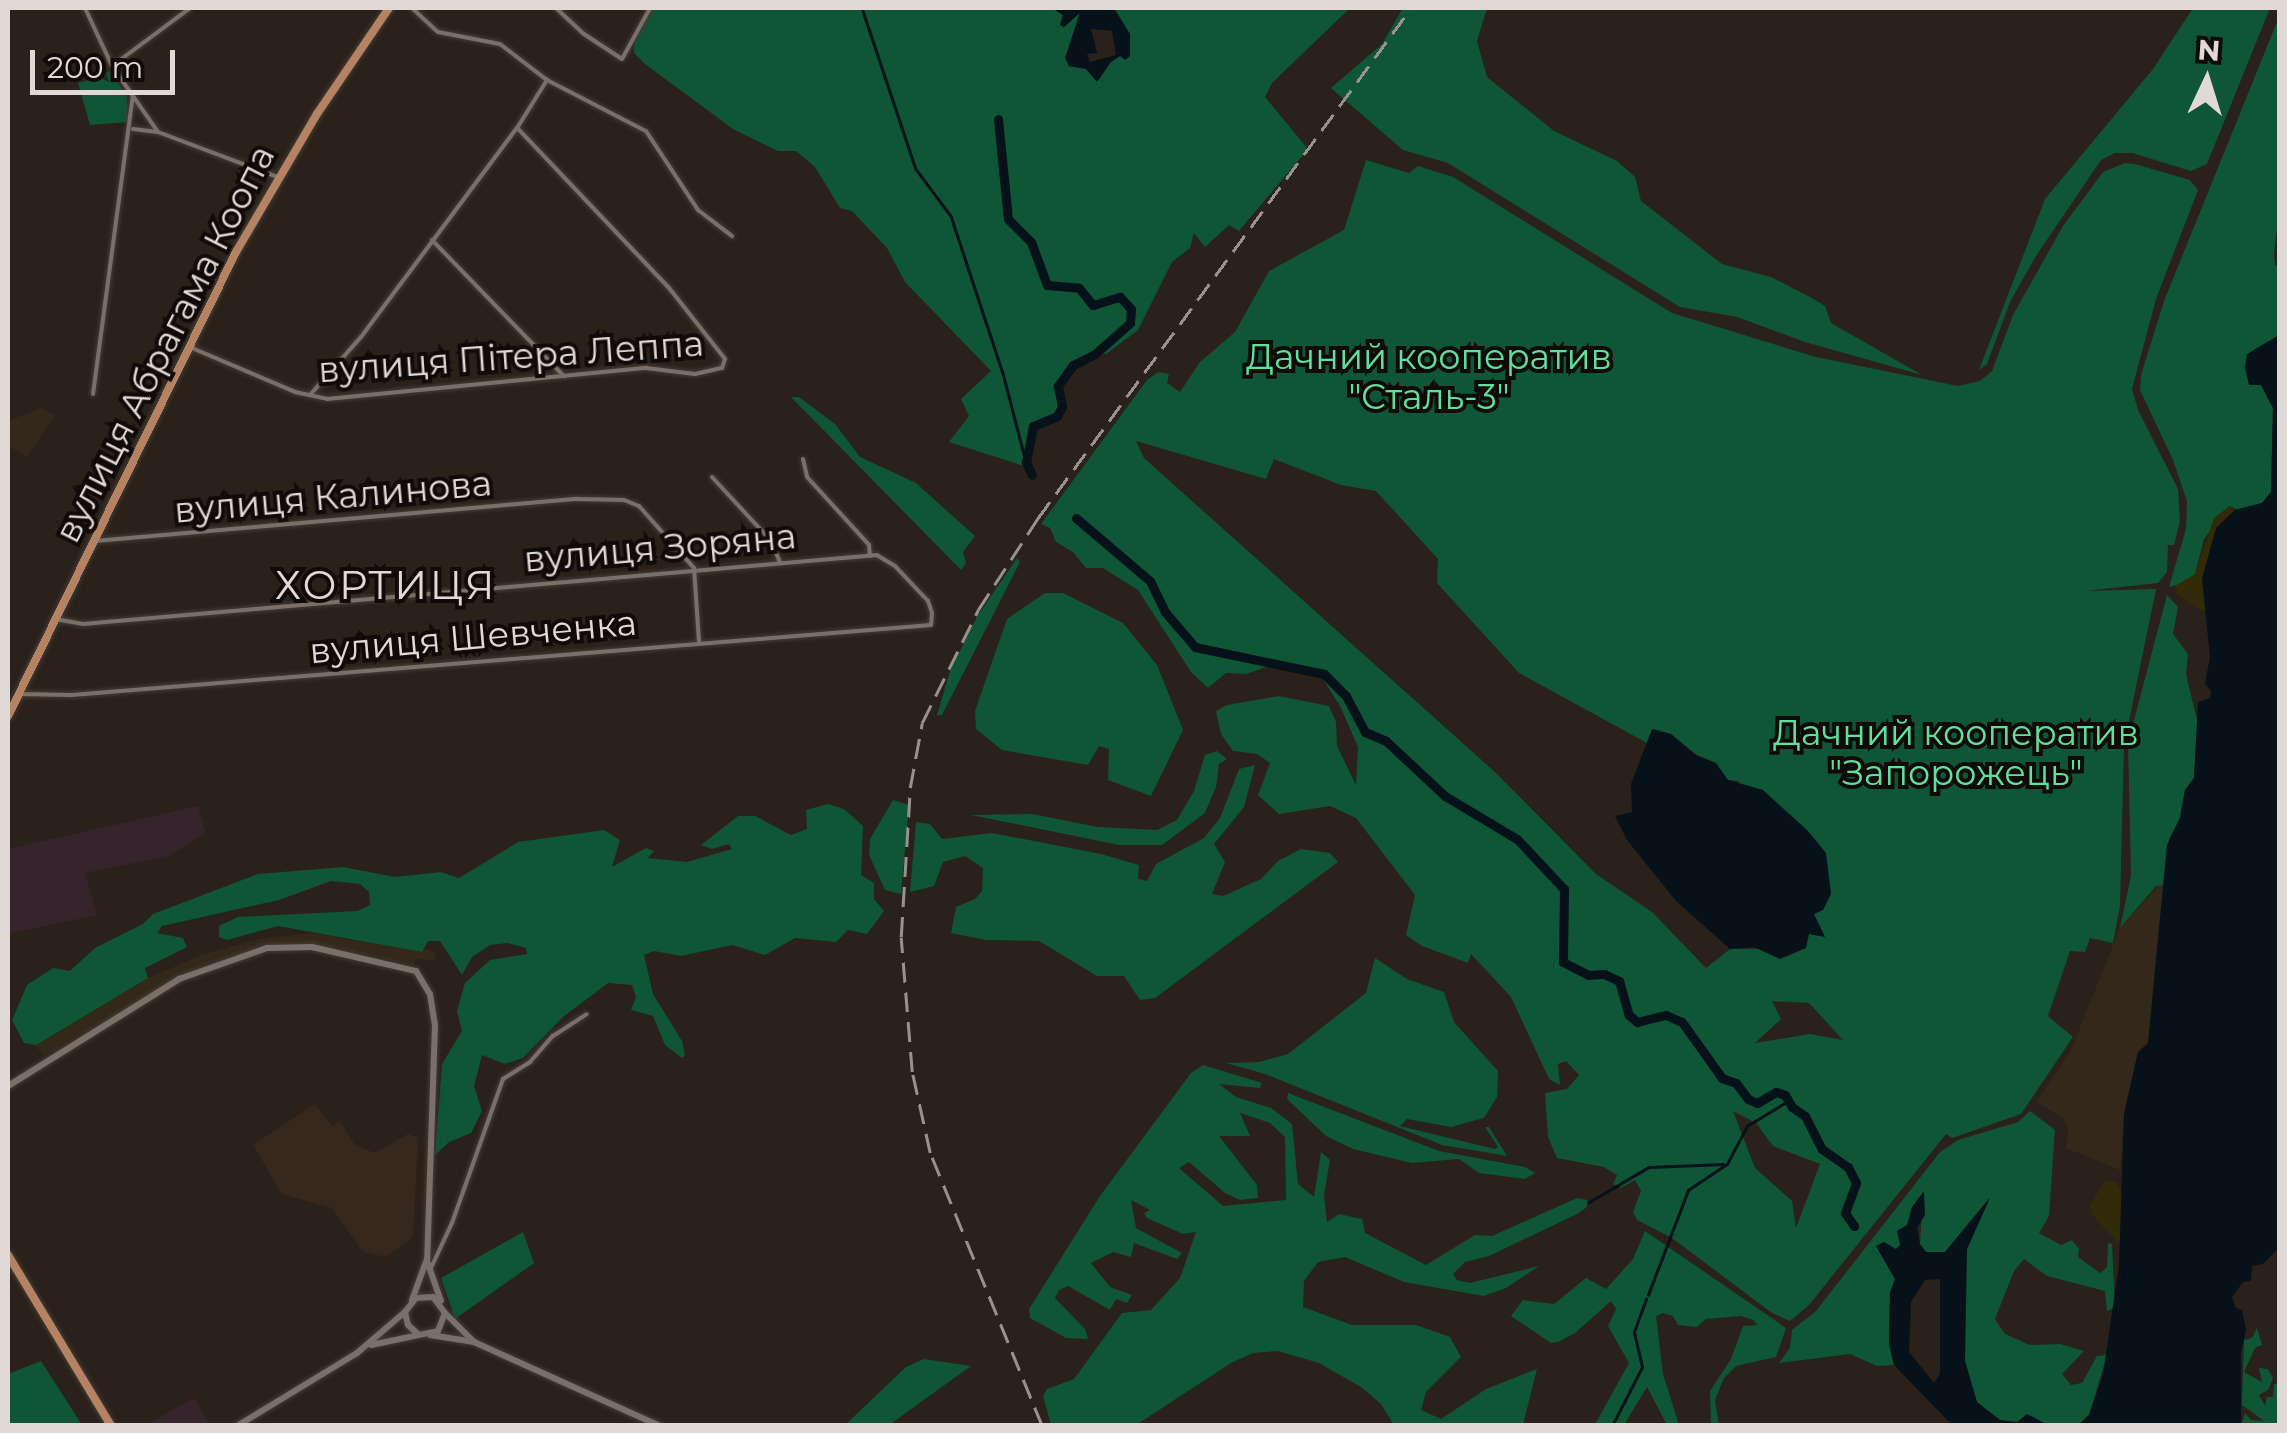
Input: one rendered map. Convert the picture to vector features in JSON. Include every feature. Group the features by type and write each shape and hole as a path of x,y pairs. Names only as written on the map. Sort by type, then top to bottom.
{"main road":[{"name":"вулиця Абрагама Коопа","path":"8,716 189,346 278,178 389,8"},
{"path":"8,1256 111,1426"}],"street":[{"path":"85,8 112,66 158,132"},
{"path":"112,66 190,8"},
{"path":"412,8 438,32 500,44 548,80 650,135 700,212 732,236"},
{"path":"556,8 584,34 622,59 650,8"},
{"path":"309,396 353,347 517,128 548,80"},
{"path":"93,394 133,96"},
{"path":"131,132 146,128 278,178"},
{"name":"вулиця Пітера Леппа","path":"189,346 309,396 327,398 646,368 714,373 725,365 670,289 517,128"},
{"path":"432,240 565,377"},
{"path":"804,459 807,477 869,545 870,556"},
{"path":"712,478 771,541 780,562"},
{"name":"вулиця Калинова","path":"94,541 614,498 638,506 694,572"},
{"name":"вулиця Зоряна","path":"56,619 83,624 870,556"},
{"name":"вулиця Шевченка","path":"19,694 60,696 931,625 928,602 890,561 870,556"},
{"path":"694,572 699,642"},
{"path":"8,1086 179,979 267,948 312,947 346,953 410,968 425,980 435,1024 427,1260 412,1300 405,1312 368,1345 238,1426"},
{"path":"430,1269 452,1223 503,1079 530,1062 553,1036 587,1014"},
{"path":"427,1260 444,1309 443,1325 430,1335"},
{"path":"412,1300 429,1296 474,1342"},
{"path":"405,1312 408,1325 418,1334"},
{"path":"368,1345 418,1334 474,1342 660,1426"}],"shaded area":[{"path":"1114,8 1130,34 1130,56 1125,60 1120,56 1111,62 1097,82 1086,69 1069,66 1065,58 1080,13 1064,27 1060,25 1063,15 1055,10","holes":["1091,29 1112,31 1116,55 1090,62 1087,54 1097,53"]},
{"path":"2279,335 2279,1248 2263,1264 2252,1266 2251,1281 2243,1282 2232,1297 2236,1308 2242,1310 2246,1330 2241,1352 2241,1425 2078,1425 2089,1415 2103,1375 2119,1265 2124,1114 2138,1052 2148,1043 2167,845 2180,818 2185,790 2194,778 2198,702 2210,698 2211,691 2205,684 2210,657 2202,579 2216,528 2235,510 2262,503 2271,492 2273,408 2261,385 2249,385 2245,368 2247,354"},
{"path":"41,408 55,415 27,457 8,446 8,421"},
{"path":"1652,729 1671,734 1694,754 1716,763 1728,780 1763,790 1808,831 1826,853 1831,894 1823,910 1814,914 1825,937 1809,934 1806,948 1780,959 1754,947 1730,949 1676,901 1627,840 1615,816 1632,812 1631,784"},
{"path":"198,806 206,833 168,856 85,873 97,915 8,934 8,849"},
{"path":"2161,883 2167,884 2148,1044 2138,1052 2124,1114 2120,1170 2066,1148 2068,1129 2063,1118 2036,1102 2071,1050 2120,928"},
{"path":"312,933 436,952 434,961 416,959 414,965 316,944 261,947 202,965 43,1056 36,1045 148,978 199,956 258,939"},
{"path":"315,1104 332,1126 340,1121 355,1145 375,1153 408,1134 418,1138 413,1237 385,1257 362,1251 332,1208 282,1194 253,1145"},
{"path":"1924,1191 1925,1215 1917,1228 1920,1244 1926,1252 1945,1252 1990,1198 1967,1249 1965,1361 1977,1402 2000,1420 2017,1422 2027,1414 2048,1425 1952,1425 1894,1365 1889,1344 1890,1293 1895,1279 1876,1246 1884,1242 1896,1249 1900,1245 1897,1231 1907,1225 1912,1207","holes":["1940,1279 1940,1374 1934,1383 1909,1352 1911,1302 1925,1280"]},
{"path":"194,1398 210,1425 146,1425"}],"green space":[{"path":"652,8 1064,8 1055,10 1063,15 1080,12 1066,58 1070,66 1111,62 1120,54 1112,8 1350,8 1272,83 1265,97 1308,149 1239,231 1229,225 1205,247 1194,233 1190,248 1172,262 1138,330 1106,354 1095,354 1073,365 1058,386 1062,407 1057,416 1033,427 1024,466 949,442 969,416 961,399 991,371 905,282 887,248 852,211 840,208 815,167 796,151 778,151 733,129 634,53 635,35"},
{"path":"1403,8 1487,8 1477,41 1487,77 1554,131 1617,161 1635,177 1641,201 1722,264 1771,277 1812,298 1825,306 1831,323 1922,375 1805,342 1737,317 1680,307 1448,163 1403,150 1331,88 1382,44"},
{"path":"2193,8 2270,8 2207,164 2191,171 2132,153 2115,153 2101,160 2036,256 2010,302 1987,364 1979,370 2045,199 2153,69"},
{"path":"2279,17 2280,202 2274,254 2275,265 2279,267 2279,335 2272,340 2261,385 2273,408 2271,493 2262,503 2238,510 2229,506 2204,539 2195,574 2186,583 2169,587 2186,529 2187,501 2173,460 2140,390 2141,375 2164,301"},
{"path":"110,71 127,96 128,122 90,125 78,83 99,77 109,82 106,73"},
{"path":"1366,160 1409,173 1418,166 1453,177 1672,313 1816,357 1958,386 1980,381 1992,371 2013,315 2063,226 2103,172 2125,163 2135,164 2190,180 2198,190 2156,299 2132,389 2138,410 2178,489 2180,521 2174,545 2168,545 2167,572 2158,583 2085,591 2156,589 2124,746 2120,905 2113,943 2090,938 2085,952 2070,951 2048,1016 2073,1037 2021,1114 1952,1138 1946,1134 1809,1305 1790,1321 1772,1313 1672,1238 1637,1220 1633,1212 1641,1191 1635,1180 1621,1188 1613,1184 1617,1175 1604,1167 1557,1158 1548,1137 1545,1093 1567,1089 1579,1075 1566,1061 1558,1064 1560,1085 1549,1079 1511,997 1471,954 1468,963 1422,946 1406,935 1415,895 1356,818 1330,806 1279,814 1258,795 1270,763 1257,754 1233,751 1221,734 1216,711 1227,705 1279,696 1329,706 1336,722 1337,746 1356,785 1358,747 1341,708 1318,671 1275,664 1246,674 1226,673 1208,688 1191,672 1138,590 1103,568 1086,568 1073,552 1056,542 1050,528 1041,524 1147,380 1158,372 1169,374 1167,383 1180,392 1200,362 1235,332 1269,271 1344,230","holes":["1136,441 1266,479 1274,459 1341,485 1376,491 1438,559 1437,583 1519,673 1647,743 1653,729 1671,734 1728,780 1739,781 1760,949 1730,949 1706,968 1652,912 1596,874 1495,772 1144,458","1772,1001 1809,1003 1843,1040 1810,1034 1755,1043 1781,1019","1733,1111 1756,1123 1773,1146 1820,1164 1796,1228 1792,1201 1755,1168"]},
{"path":"791,397 799,397 835,424 860,457 916,483 975,536 963,552 966,563 961,570"},
{"path":"1017,558 1020,562 942,715 937,715 950,671 978,615"},
{"path":"1045,593 1063,593 1123,623 1157,665 1183,730 1151,796 1108,780 1109,749 1099,746 1088,765 1002,750 976,729 975,711 1007,619"},
{"path":"2167,595 2178,607 2173,634 2188,654 2186,674 2198,724 2194,778 2185,790 2180,818 2169,839 2167,884 2156,886 2120,928 2131,876 2128,743"},
{"path":"1217,751 1227,759 1219,764 1216,787 1205,813 1162,845 1119,845 971,815 1032,814 1098,827 1157,830 1177,820 1194,791 1205,755"},
{"path":"1255,765 1244,807 1214,844 1225,862 1212,894 1223,896 1261,879 1278,861 1301,849 1330,853 1338,862 1155,998 1140,1000 1124,976 1097,976 1039,941 986,940 951,933 956,907 975,899 982,891 983,868 965,856 943,862 934,886 910,892 916,822 930,824 942,839 992,833 1101,854 1139,865 1138,879 1147,881 1156,864 1204,838 1220,818 1239,769"},
{"path":"893,800 909,805 901,894 885,890 869,855 870,839"},
{"path":"828,804 844,809 863,826 861,875 874,883 874,899 884,911 867,934 848,930 836,942 795,938 765,955 732,945 681,956 654,951 644,955 653,994 682,1041 682,1058 665,1045 653,1016 631,1010 636,997 632,985 608,983 563,1017 523,1058 505,1064 482,1055 474,1086 482,1111 471,1133 449,1142 435,1155 442,1064 462,1031 457,1011 465,983 490,960 527,954 526,948 507,943 490,945 472,957 462,975 440,941 428,941 422,952 278,926 227,940 219,937 219,926 238,917 357,911 370,905 369,892 360,884 331,881 279,900 162,926 157,933 183,938 187,947 145,968 148,978 36,1045 24,1043 12,1020 27,985 53,968 70,971 95,948 143,924 153,914 258,874 343,867 395,877 441,872 459,878 518,842 604,830 620,840 612,867 646,848 654,851 648,858 687,862 732,849 729,844 712,849 701,845 738,816 755,816 791,835 807,829 806,810"},
{"path":"1375,958 1407,979 1444,992 1454,1022 1498,1071 1497,1097 1484,1118 1451,1127 1407,1119 1400,1126 1495,1149 1498,1147 1485,1127 1489,1127 1507,1156 1442,1145 1265,1074 1226,1063 1259,1062 1288,1054 1366,993"},
{"path":"1203,1065 1262,1083 1260,1088 1219,1084 1236,1097 1271,1108 1292,1124 1298,1184 1314,1197 1321,1152 1330,1160 1324,1195 1327,1222 1339,1214 1362,1219 1365,1233 1426,1265 1475,1235 1492,1236 1577,1198 1587,1200 1587,1207 1577,1214 1489,1256 1465,1262 1453,1274 1457,1280 1470,1283 1539,1266 1506,1288 1484,1296 1404,1282 1345,1257 1318,1262 1304,1281 1303,1307 1352,1325 1416,1325 1450,1337 1461,1357 1426,1392 1421,1410 1441,1419 1486,1389 1537,1369 1523,1425 1394,1425 1381,1404 1361,1387 1319,1363 1278,1351 1253,1353 1231,1363 1136,1425 1051,1425 1043,1396 1047,1389 1074,1379 1122,1313 1151,1310 1180,1278 1196,1232 1183,1234 1147,1218 1144,1213 1150,1210 1131,1200 1136,1228 1182,1253 1177,1259 1134,1243 1131,1257 1113,1252 1091,1263 1110,1287 1132,1295 1127,1303 1116,1299 1110,1310 1068,1286 1059,1290 1055,1298 1085,1329 1088,1339 1066,1338 1030,1318 1029,1309 1100,1196 1191,1073","holes":["1240,1113 1270,1123 1285,1137 1286,1200 1223,1206 1179,1168 1189,1162 1225,1193 1240,1200 1258,1198 1257,1185 1219,1136 1250,1136"]},
{"path":"1288,1093 1439,1151 1525,1167 1535,1173 1525,1179 1479,1173 1459,1159 1412,1163 1353,1149 1326,1136 1287,1099"},
{"path":"2030,1111 2055,1130 2049,1216 2039,1233 2061,1245 2072,1240 2079,1249 2078,1257 2100,1273 2107,1267 2108,1243 2112,1244 2115,1308 2107,1311 2105,1291 2047,1276 2024,1259 2014,1271 1995,1319 2005,1334 2030,1345 2060,1344 2084,1351 2062,1374 2071,1385 2082,1383 2097,1356 2107,1355 2089,1415 2080,1425 2000,1421 1977,1402 1965,1361 1965,1274 1967,1249 1989,1198 1945,1252 1926,1252 1920,1245 1923,1193 1912,1207 1908,1225 1897,1231 1901,1244 1896,1250 1884,1242 1876,1246 1895,1279 1890,1293 1889,1344 1894,1365 1877,1366 1850,1354 1779,1363 1790,1348 1792,1330 1816,1311 1940,1152 1958,1140 2018,1122"},
{"path":"1645,1231 1786,1328 1776,1357 1736,1366 1724,1378 1715,1400 1719,1425 1711,1425 1710,1391 1731,1359 1743,1326 1758,1325 1753,1320 1741,1316 1706,1319 1697,1327 1678,1325 1673,1316 1663,1313 1656,1316 1663,1374 1679,1425 1667,1425 1647,1387 1624,1425 1594,1426 1629,1363 1608,1326 1616,1309 1611,1301 1575,1333 1558,1342 1551,1343 1511,1316 1523,1300 1554,1304 1586,1278 1606,1289 1633,1259"},
{"path":"523,1232 534,1263 455,1319 441,1278"},
{"path":"2257,1328 2262,1345 2255,1348 2244,1372 2262,1382 2259,1368 2268,1369 2273,1378 2268,1390 2259,1395 2265,1406 2267,1397 2273,1397 2274,1384 2279,1384 2279,1425 2241,1426 2245,1413 2251,1420 2264,1421 2242,1405 2244,1340 2252,1338"},
{"path":"924,1359 971,1366 889,1425 845,1425 906,1367"},
{"path":"41,1361 82,1425 8,1425 8,1374"}],"sand":[{"path":"2230,506 2235,510 2216,528 2202,579 2209,611 2200,610 2177,594 2175,586 2195,574 2214,518"},
{"path":"2105,1181 2116,1182 2123,1199 2120,1244 2092,1215 2090,1205"}],"waterway":[{"path":"862,8 916,169 951,216 1003,373 1026,462"},
{"path":"998,119 1008,219 1031,242 1047,285 1079,288 1093,305 1120,297 1131,309 1130,323 1095,354 1073,365 1058,386 1062,407 1057,416 1033,426 1026,462 1032,475"},
{"path":"1076,518 1150,581 1165,612 1195,647 1324,674 1346,696 1365,732 1386,741 1445,796 1517,839 1564,889 1563,962 1588,975 1604,974 1619,981 1629,1015 1637,1022 1666,1015 1682,1022 1722,1078 1736,1083 1748,1099 1757,1103 1776,1092 1785,1095 1792,1107 1805,1116 1822,1149 1848,1167 1856,1183 1845,1213 1854,1226"},
{"path":"1648,1295 1688,1190 1727,1164 1747,1126 1788,1101"},
{"path":"1589,1202 1649,1167 1723,1164"},
{"path":"1612,1426 1642,1367 1634,1332 1646,1299"}],"railway":[{"path":"1042,1426 930,1153 912,1072 901,937 910,788 922,723 978,610 1038,518 1411,8"}],"district":[{"name":"ХОРТИЦЯ","path":"386,585"}],"park label":[{"name":"Дачний кооператив \"Сталь-3\"","path":"1429,377"},
{"name":"Дачний кооператив \"Запорожець\"","path":"1956,753"}]}
